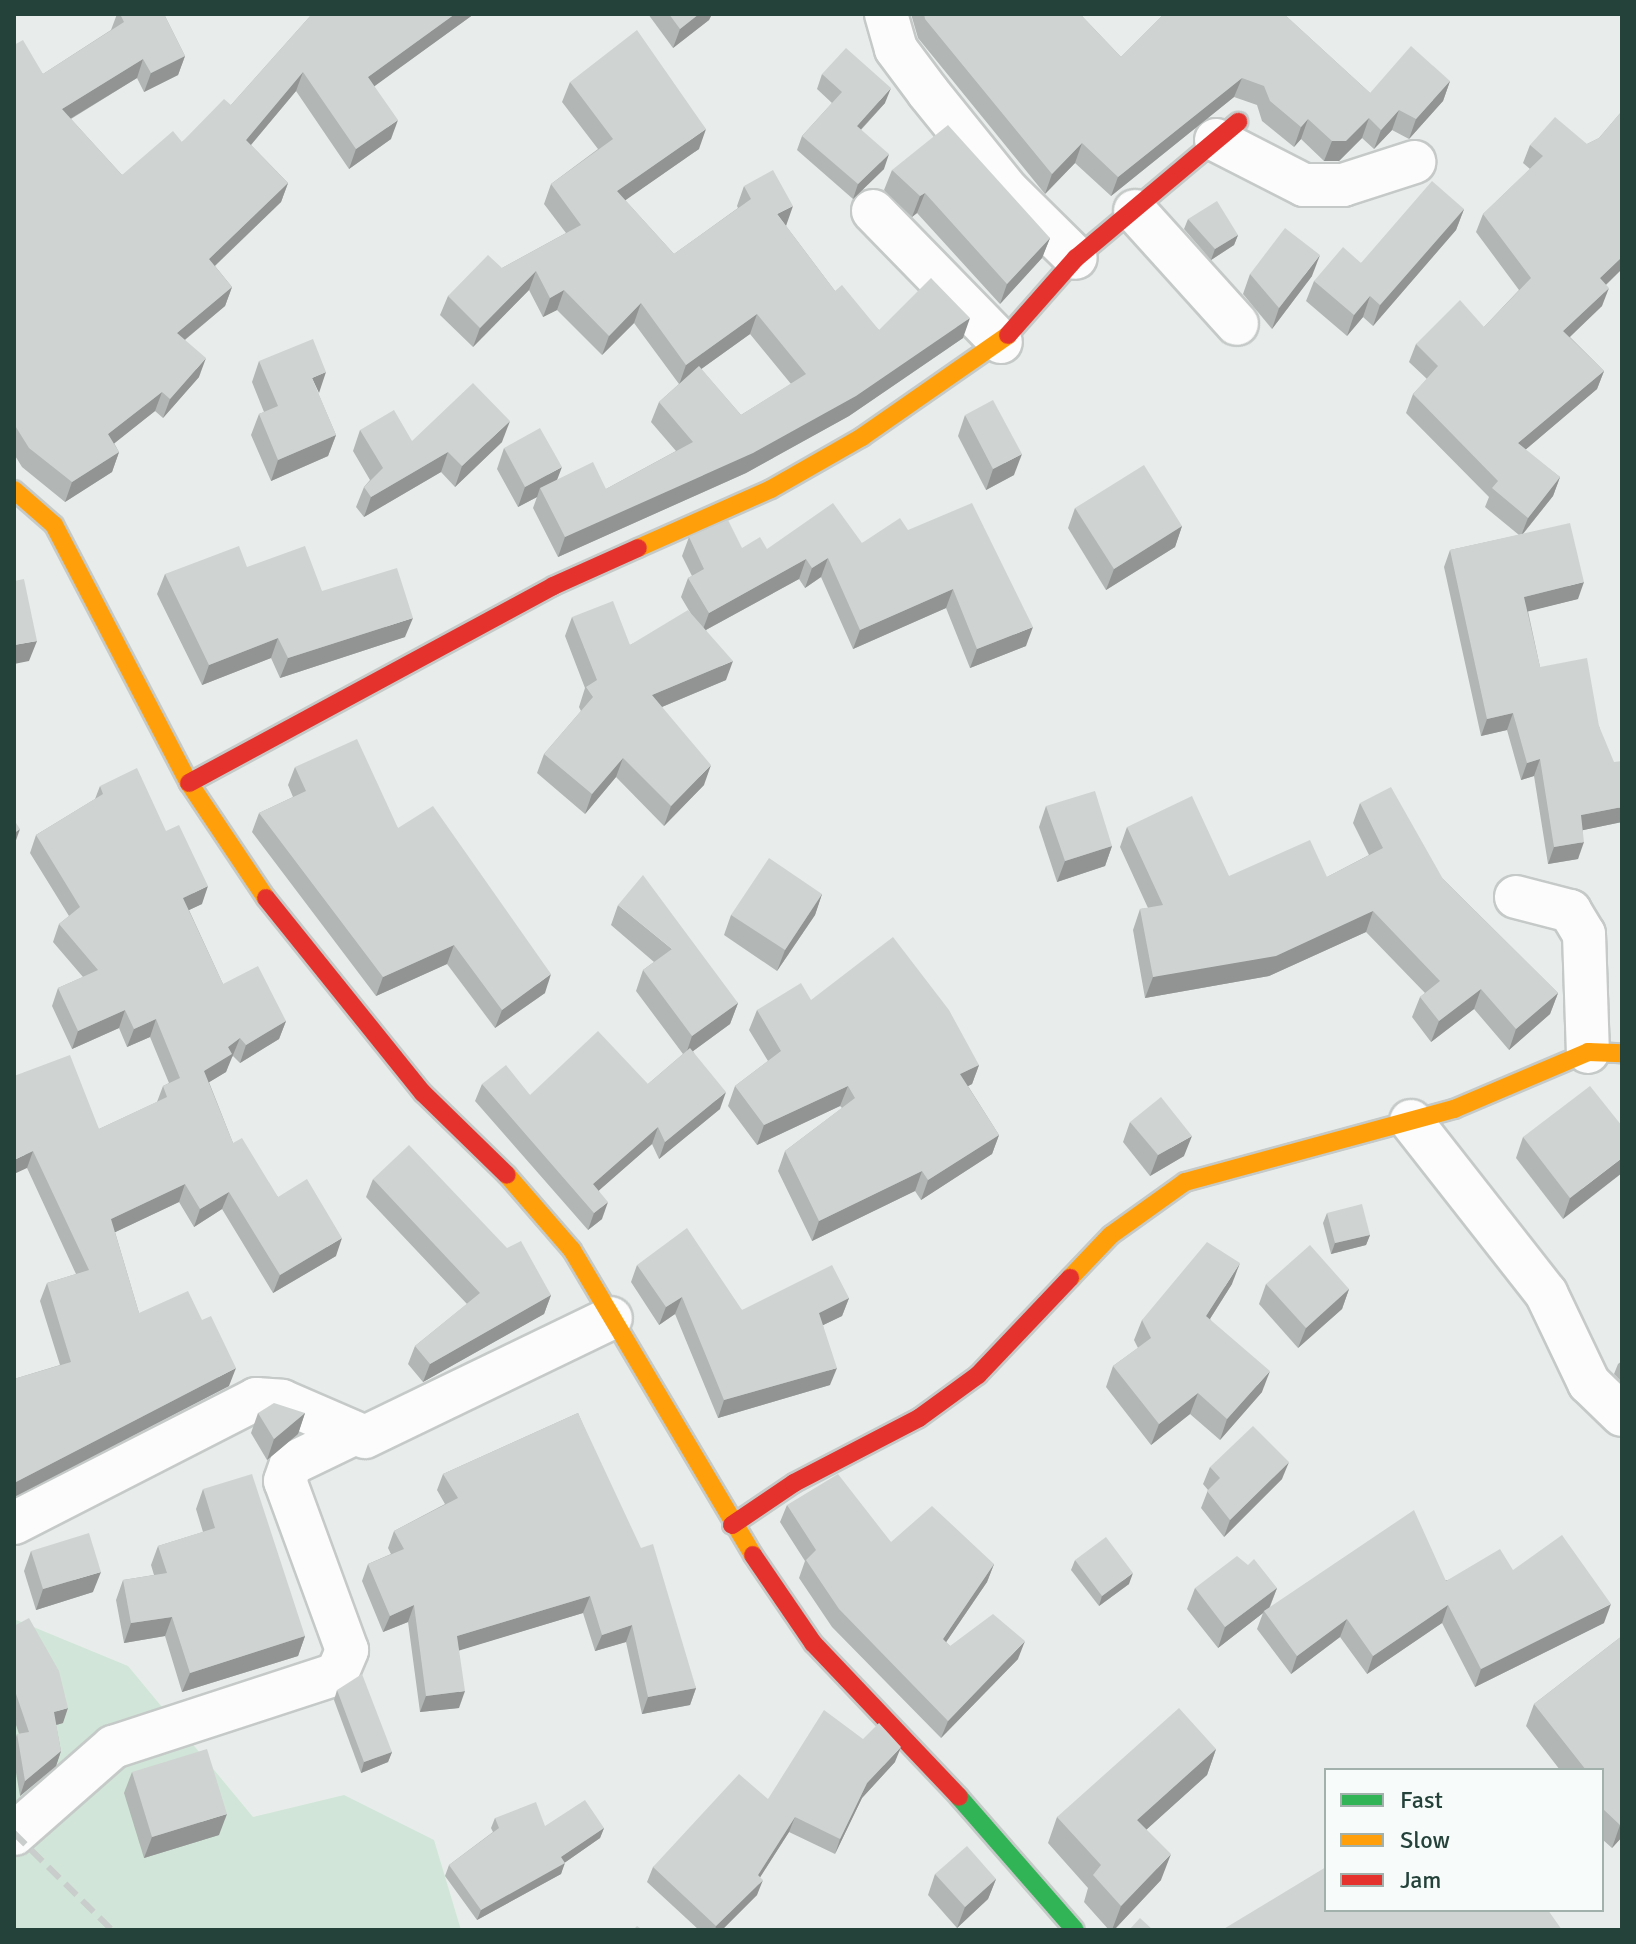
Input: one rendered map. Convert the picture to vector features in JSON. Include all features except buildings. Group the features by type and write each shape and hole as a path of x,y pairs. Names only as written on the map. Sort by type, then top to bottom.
{"street":[{"path":"886,14 896,49 928,92 1008,191 1076,258"},
{"path":"189,783 628,547 771,489 1001,342 1076,258 1227,131 1304,185 1343,185 1414,162"},
{"path":"873,211 1001,342"},
{"path":"1135,211 1237,324"},
{"path":"16,494 54,525 88,581 116,651 189,783 352,1011 521,1188 572,1250 732,1525 813,1643 905,1735 1075,1930"},
{"path":"732,1525 794,1483 919,1418 978,1375 1111,1235 1185,1182 1411,1121 1605,1052 1584,934 1570,911 1516,897"},
{"path":"1411,1121 1546,1293 1589,1383 1622,1415"},
{"path":"14,1834 113,1747 323,1680 346,1664 285,1481 291,1464 353,1434 381,1431 611,1318"},
{"path":"14,1523 256,1399 282,1401 353,1434"}],"green space":[{"path":"14,1619 128,1666 253,1817 344,1795 434,1840 461,1930 14,1930"}],"railway":[{"path":"14,1833 112,1930"}],"traffic: fast":[{"path":"959,1797 1075,1930"}],"traffic: slow":[{"path":"638,548 771,489 862,437 1008,335"},
{"path":"14,490 54,525 189,783 266,898"},
{"path":"1070,1278 1111,1235 1185,1182 1454,1109 1588,1052 1622,1053"},
{"path":"507,1175 572,1250 753,1555"}],"traffic: jam":[{"path":"1008,335 1076,258 1238,122"},
{"path":"189,783 553,586 638,548"},
{"path":"266,898 423,1093 507,1175"},
{"path":"732,1525 794,1483 919,1418 978,1375 1070,1278"},
{"path":"753,1555 813,1643 959,1797"}]}
